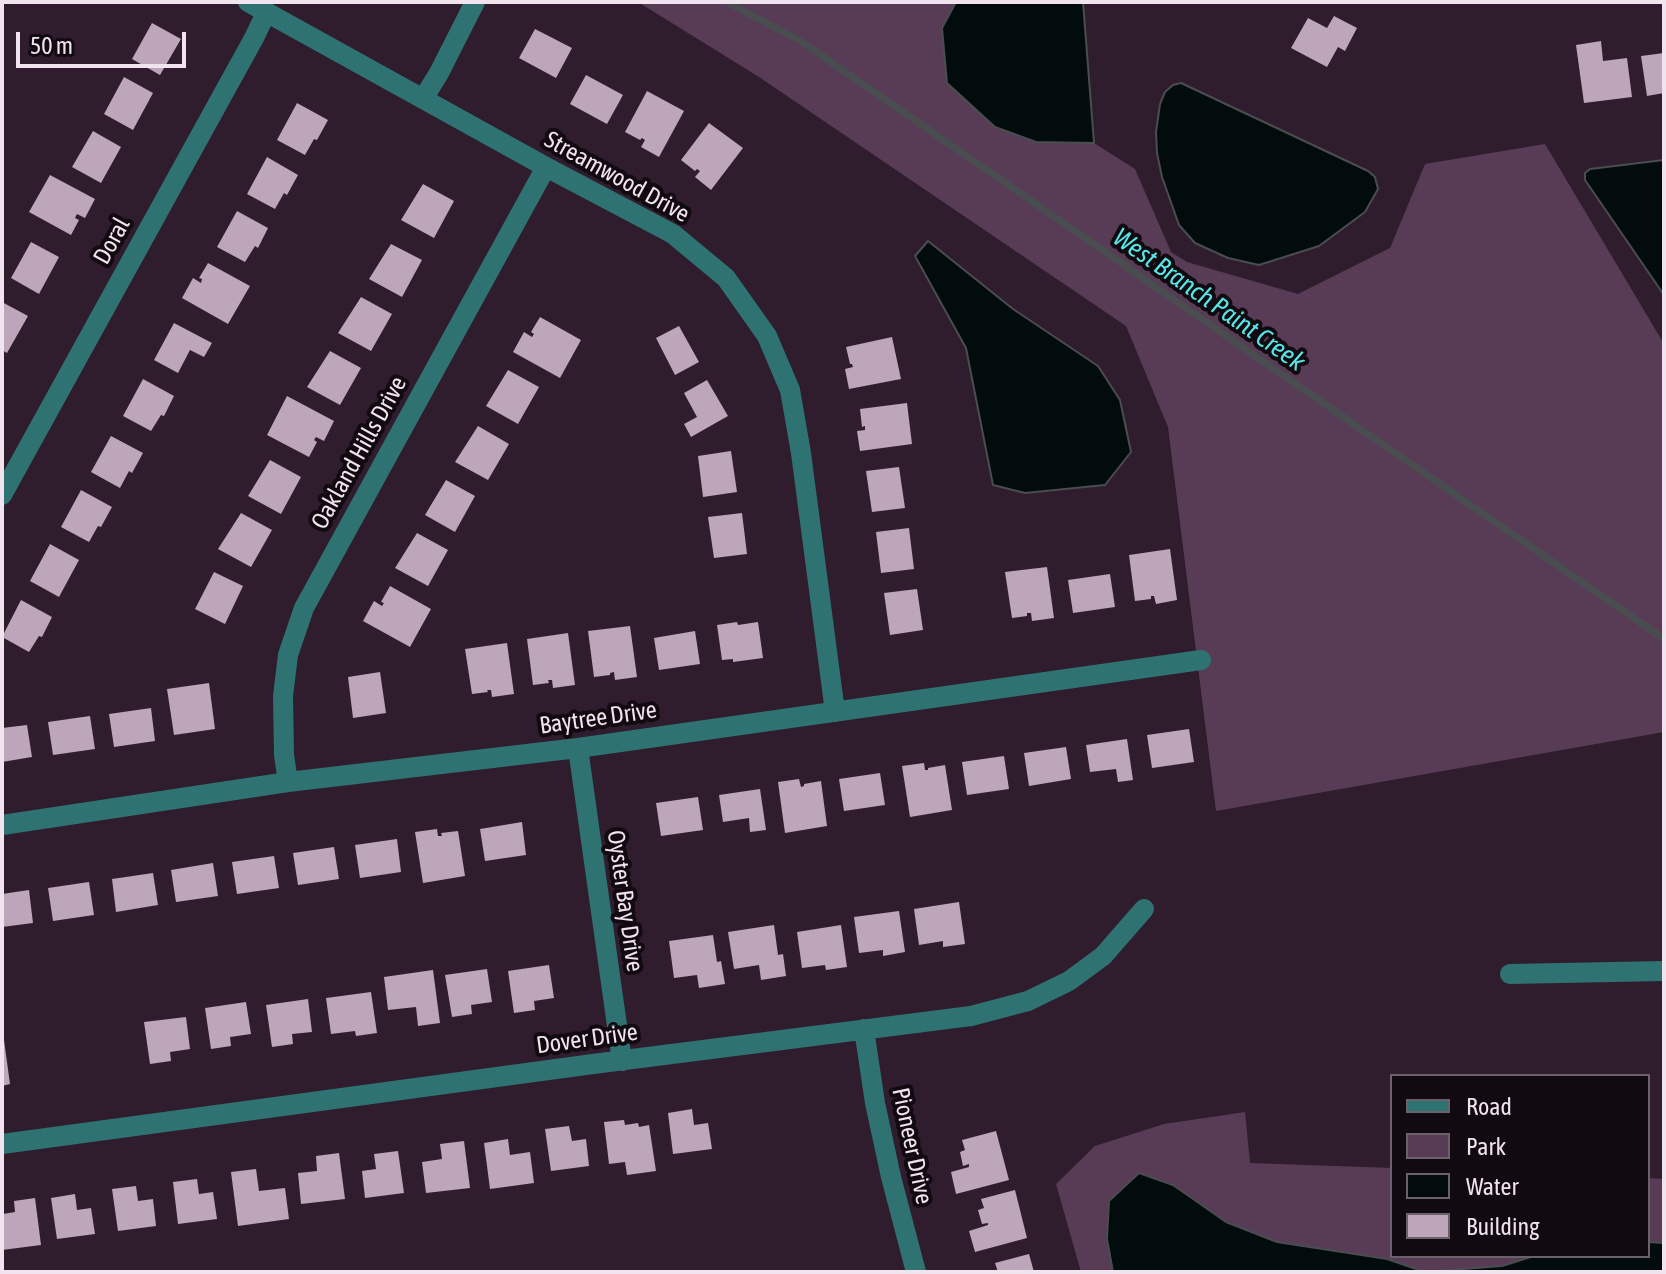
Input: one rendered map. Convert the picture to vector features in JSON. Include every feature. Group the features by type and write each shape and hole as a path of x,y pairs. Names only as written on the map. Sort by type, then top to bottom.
{"street":[{"path":"423,99 475,2"},
{"name":"Streamwood Drive","path":"257,7 673,234 726,278 767,336 790,390 835,712"},
{"name":"Doral","path":"2,495 254,38 257,7"},
{"name":"Oakland Hills Drive","path":"288,782 284,755 283,696 288,655 304,608 546,167"},
{"name":"Baytree Drive","path":"2,825 288,782 578,748 1201,660"},
{"name":"Oyster Bay Drive","path":"578,748 622,1061"},
{"name":"Dover Drive","path":"2,1144 971,1016 1028,1001 1069,981 1103,956 1144,909"},
{"path":"1510,974 1664,971"},
{"name":"Pioneer Drive","path":"864,1029 884,1147 916,1272"}],"green space":[{"path":"638,2 956,2 942,28 947,82 994,127 1037,142 1094,143 1135,169 1171,252 1187,262 1298,294 1390,248 1425,164 1545,144 1664,344 1664,732 1216,811 1168,427 1126,326 759,77"},
{"path":"1245,1112 1250,1163 1390,1168 1390,1258 1650,1258 1650,1178 1664,1179 1664,1272 1081,1272 1056,1184 1095,1146 1164,1124"}],"water":[{"path":"956,2 1083,2 1094,143 1036,142 995,127 947,83 942,28"},
{"path":"1181,83 1368,171 1375,177 1378,189 1365,212 1319,246 1259,265 1228,258 1195,243 1179,225 1157,153 1160,104 1165,92"},
{"path":"1664,160 1664,295 1585,180 1585,173 1590,169"},
{"path":"928,241 1013,309 1098,366 1120,400 1131,452 1105,485 1025,493 993,485 966,348 915,256"},
{"path":"1139,1173 1173,1185 1226,1222 1277,1242 1387,1259 1425,1272 1113,1272 1107,1239 1109,1201"},
{"path":"1650,1242 1664,1243 1664,1272 1425,1272 1502,1266 1528,1258 1650,1258"}],"building":[{"path":"1334,16 1357,28 1345,51 1338,47 1327,67 1291,48 1308,18 1327,28"},
{"path":"152,23 181,39 160,75 132,59"},
{"path":"535,29 572,48 556,78 519,58"},
{"path":"1601,41 1603,61 1627,58 1632,97 1584,103 1576,45"},
{"path":"1664,53 1664,93 1647,96 1641,56"},
{"path":"586,75 623,95 607,124 570,104"},
{"path":"124,77 153,93 133,130 104,114"},
{"path":"647,91 684,111 659,157 641,147 645,140 625,132"},
{"path":"297,103 328,120 305,155 277,140"},
{"path":"709,123 743,148 711,190 695,177 700,171 695,171 681,160"},
{"path":"93,131 121,147 101,183 72,167"},
{"path":"267,157 298,175 275,209 247,194"},
{"path":"50,175 95,199 85,218 77,214 75,218 79,220 71,235 29,212"},
{"path":"423,184 454,201 434,238 401,220"},
{"path":"237,211 268,228 258,248 255,246 245,262 217,247"},
{"path":"31,242 59,257 39,294 11,278"},
{"path":"391,244 422,260 402,297 369,279"},
{"path":"208,263 250,286 228,324 182,298 193,278 201,283 202,279 199,278"},
{"path":"361,297 392,314 371,351 338,333"},
{"path":"2,302 28,316 7,353 2,350"},
{"path":"540,317 581,340 560,378 513,352 524,332 532,337 534,334 531,332"},
{"path":"174,323 212,343 204,357 190,350 178,373 154,360"},
{"path":"679,326 699,362 675,375 656,338"},
{"path":"892,337 901,379 849,389 845,369 853,367 846,347"},
{"path":"330,351 361,368 340,405 307,387"},
{"path":"508,370 539,387 518,424 486,406"},
{"path":"143,379 174,396 164,416 161,415 151,431 123,416"},
{"path":"707,380 728,416 691,437 684,424 697,417 684,393"},
{"path":"287,396 334,421 324,441 316,437 314,440 317,442 309,457 267,435"},
{"path":"907,403 912,444 860,451 857,431 865,430 865,426 862,427 860,409"},
{"path":"478,426 509,444 488,480 455,462"},
{"path":"111,436 143,453 120,488 91,472"},
{"path":"731,451 737,492 703,497 698,456"},
{"path":"270,460 301,477 281,514 248,496"},
{"path":"899,467 905,508 872,512 866,471"},
{"path":"446,480 475,496 455,532 425,515"},
{"path":"81,490 112,507 89,542 61,527"},
{"path":"241,513 272,530 251,567 218,549"},
{"path":"742,513 747,554 714,558 708,517"},
{"path":"909,528 914,569 881,573 876,532"},
{"path":"417,533 448,550 428,586 395,568"},
{"path":"50,544 79,560 59,597 30,581"},
{"path":"1170,549 1177,600 1156,604 1154,596 1151,596 1151,599 1135,601 1129,555"},
{"path":"1047,567 1054,618 1032,621 1031,613 1027,613 1027,616 1012,618 1005,572"},
{"path":"214,572 243,586 225,624 195,609"},
{"path":"1110,574 1115,607 1073,613 1068,580"},
{"path":"390,586 431,609 410,647 363,621 374,601 382,606 384,603 381,602"},
{"path":"917,589 923,630 890,635 884,593"},
{"path":"21,600 52,617 42,637 39,636 29,652 2,637"},
{"path":"737,622 738,625 758,622 763,658 733,662 733,659 722,660 717,625"},
{"path":"630,626 637,677 615,680 614,672 594,677 588,631"},
{"path":"695,631 700,664 659,670 654,638"},
{"path":"568,633 575,685 553,688 552,680 548,680 549,683 533,685 527,639"},
{"path":"507,643 514,694 492,697 491,690 487,690 472,694 465,649"},
{"path":"380,672 386,713 353,718 348,677"},
{"path":"209,683 215,729 174,735 167,689"},
{"path":"151,708 155,741 114,747 109,714"},
{"path":"90,716 95,749 53,755 48,722"},
{"path":"27,725 32,757 2,762 2,728"},
{"path":"1189,729 1194,762 1152,768 1147,735"},
{"path":"1127,739 1133,780 1118,782 1116,769 1090,772 1086,745"},
{"path":"1066,747 1071,779 1029,786 1024,753"},
{"path":"1004,756 1009,789 967,795 962,762"},
{"path":"924,763 925,770 945,765 952,810 910,817 902,766"},
{"path":"880,773 885,805 844,811 839,779"},
{"path":"799,779 801,787 821,781 827,826 785,833 778,782"},
{"path":"760,789 766,830 750,832 749,818 723,822 719,795"},
{"path":"698,797 703,830 661,836 656,803"},
{"path":"522,822 526,855 485,861 480,829"},
{"path":"437,829 438,836 458,831 465,876 423,883 415,832"},
{"path":"397,839 401,872 360,878 355,845"},
{"path":"334,847 339,879 298,885 293,853"},
{"path":"274,856 279,888 237,894 232,862"},
{"path":"213,863 218,896 176,902 171,870"},
{"path":"153,873 158,905 116,912 112,879"},
{"path":"89,882 94,915 53,921 48,888"},
{"path":"29,890 33,923 2,927 2,894"},
{"path":"959,902 965,944 943,947 943,941 919,945 914,909"},
{"path":"899,911 905,952 883,956 883,950 859,953 854,917"},
{"path":"774,925 778,955 783,954 786,976 761,980 759,965 734,969 728,932"},
{"path":"841,925 847,967 826,970 825,965 802,968 797,932"},
{"path":"713,935 717,962 721,961 725,984 699,988 697,975 674,978 669,941"},
{"path":"549,965 554,998 534,1001 535,1010 514,1013 508,971"},
{"path":"487,969 492,1002 471,1005 472,1014 452,1017 445,975"},
{"path":"433,970 440,1023 418,1026 416,1007 388,1010 384,977"},
{"path":"371,992 377,1033 356,1036 355,1031 331,1034 326,998"},
{"path":"308,999 312,1032 292,1034 293,1044 272,1047 266,1005"},
{"path":"246,1002 251,1034 230,1037 231,1046 211,1049 205,1008"},
{"path":"186,1017 190,1049 170,1052 171,1061 150,1064 144,1022"},
{"path":"2,1040 10,1084 2,1086"},
{"path":"692,1109 694,1125 708,1123 712,1149 673,1154 668,1113"},
{"path":"624,1120 625,1125 649,1125 656,1171 627,1175 625,1162 609,1164 604,1122"},
{"path":"569,1126 572,1141 586,1139 589,1166 551,1171 545,1129"},
{"path":"996,1131 1009,1180 956,1194 951,1172 969,1167 969,1164 963,1166 960,1152 965,1150 962,1140"},
{"path":"508,1139 510,1155 530,1152 534,1183 490,1189 484,1143"},
{"path":"464,1141 470,1188 426,1193 422,1162 442,1159 440,1144"},
{"path":"398,1151 404,1193 365,1198 362,1171 376,1169 374,1154"},
{"path":"339,1153 345,1199 301,1204 298,1173 317,1171 316,1156"},
{"path":"256,1169 259,1191 285,1188 289,1219 238,1226 231,1172"},
{"path":"197,1179 199,1194 213,1192 217,1219 178,1224 173,1182"},
{"path":"136,1186 138,1201 153,1199 156,1226 118,1231 112,1189"},
{"path":"1015,1190 1027,1238 975,1252 969,1231 988,1225 982,1224 978,1210 984,1208 981,1199"},
{"path":"75,1194 77,1210 91,1208 95,1234 57,1239 51,1198"},
{"path":"35,1198 41,1245 2,1250 3,1214 15,1212 14,1201"},
{"path":"1029,1254 1034,1272 998,1272 995,1263"}],"waterway":[{"name":"West Branch Paint Creek","path":"727,2 802,42 1664,639"}]}
